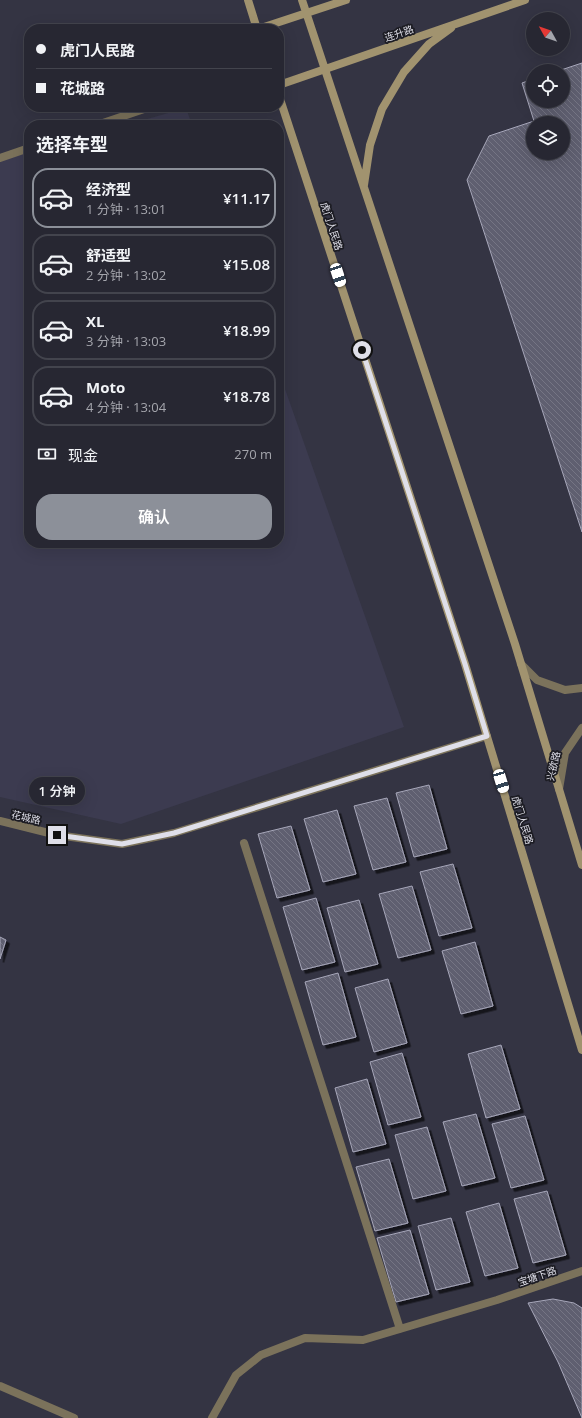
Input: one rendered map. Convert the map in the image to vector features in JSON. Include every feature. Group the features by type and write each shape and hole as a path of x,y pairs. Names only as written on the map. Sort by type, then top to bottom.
{"main road":[{"path":"248,0 256,24"},
{"path":"302,0 521,664 582,865"},
{"path":"273,24 346,0"},
{"name":"连升路","path":"284,83 525,0"},
{"path":"364,188 370,144 382,109 404,72 429,44 459,23"},
{"name":"虎门人民路","path":"284,111 465,664 582,1050"}],"street":[{"path":"112,120 135,112"},
{"path":"0,158 24,150"},
{"path":"521,664 537,680 565,690 582,688"},
{"name":"兴欲路","path":"559,788 565,753 582,728"},
{"name":"花城路","path":"0,821 57,835 122,844 174,833 487,736"},
{"path":"244,842 400,1329"},
{"name":"宝塘下路","path":"212,1418 236,1375 261,1355 305,1338 363,1340 498,1300 582,1271"},
{"path":"0,1386 74,1418"}],"shaded area":[{"path":"172,112 187,112 190,120 144,120"},
{"path":"24,153 24,548 284,548 284,386 404,727 121,824 0,797 0,160"}],"building":[{"path":"582,63 582,532 467,180 489,136 526,124 526,160 570,160 570,116 532,116 530,108 570,108 570,67"},
{"path":"526,82 526,96 522,83"},
{"path":"429,785 447,849 414,857 396,793"},
{"path":"387,798 406,862 373,870 354,806"},
{"path":"337,810 356,874 323,882 304,819"},
{"path":"291,826 310,890 277,898 258,834"},
{"path":"453,864 472,928 439,936 420,872"},
{"path":"412,886 431,950 398,958 379,894"},
{"path":"316,898 335,962 302,970 283,907"},
{"path":"359,900 378,964 345,972 327,908"},
{"path":"0,937 6,940 0,959"},
{"path":"475,942 493,1006 461,1014 442,951"},
{"path":"338,973 356,1037 323,1045 305,982"},
{"path":"388,979 407,1043 374,1052 355,988"},
{"path":"501,1045 520,1109 486,1118 468,1054"},
{"path":"402,1053 421,1117 388,1125 370,1062"},
{"path":"367,1079 386,1144 353,1152 335,1088"},
{"path":"476,1114 495,1178 462,1186 443,1122"},
{"path":"525,1116 544,1180 511,1188 492,1124"},
{"path":"427,1127 446,1191 413,1199 395,1135"},
{"path":"389,1159 408,1223 375,1231 356,1167"},
{"path":"547,1191 566,1255 533,1263 514,1199"},
{"path":"499,1203 518,1268 485,1276 466,1212"},
{"path":"451,1218 470,1282 436,1290 418,1226"},
{"path":"410,1230 429,1294 396,1302 377,1238"},
{"path":"553,1299 574,1303 582,1308 582,1418 558,1362 528,1303"}],"route":[{"path":"57,835 122,844 174,833 487,736 465,664 362,350"}]}
